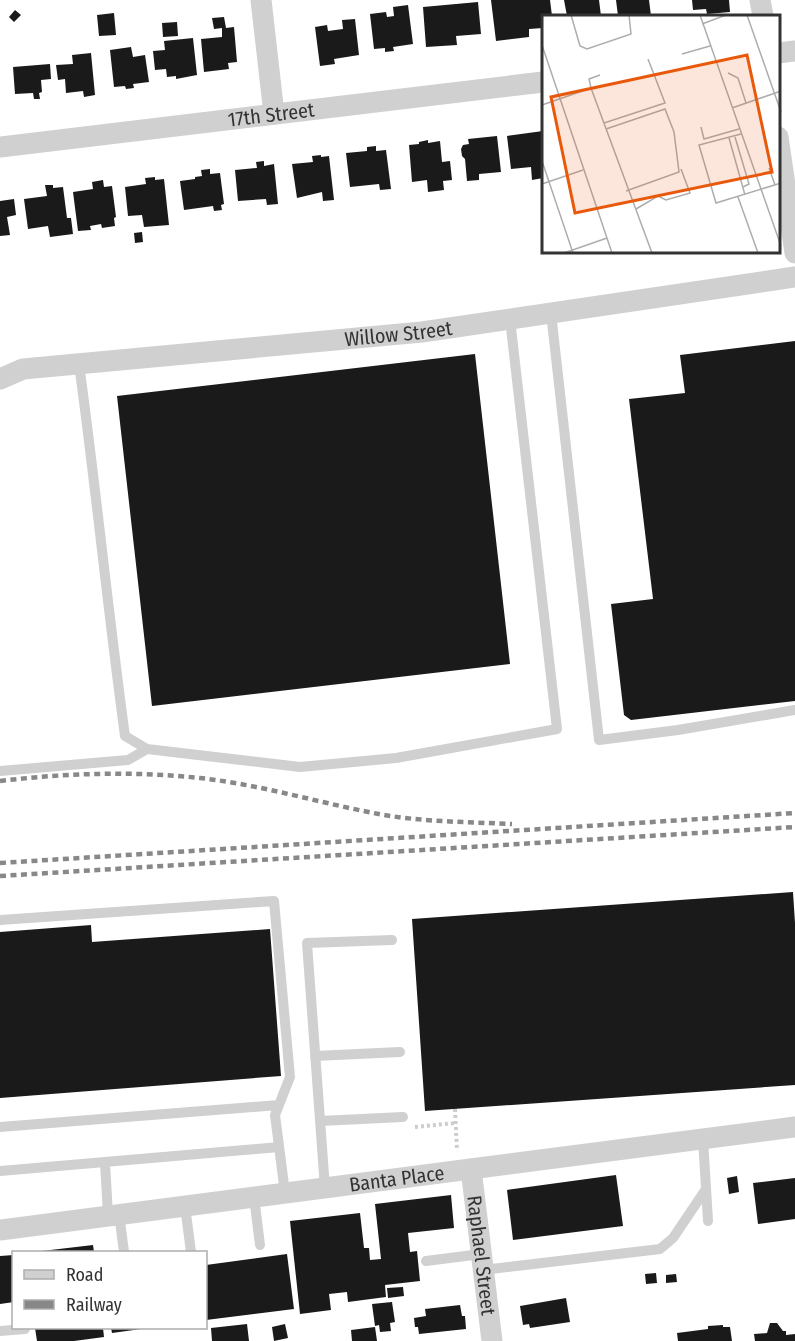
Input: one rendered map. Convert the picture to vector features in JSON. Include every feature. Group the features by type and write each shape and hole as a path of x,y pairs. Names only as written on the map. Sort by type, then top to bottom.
{"street":[{"path":"261,0 274,114"},
{"path":"760,0 763,15"},
{"path":"780,53 795,51"},
{"name":"17th Street","path":"0,147 542,82"},
{"path":"780,151 795,253"},
{"name":"Willow Street","path":"0,379 23,369 422,332 795,278"},
{"name":"Banta Place","path":"0,1230 795,1127"},
{"name":"Raphael Street","path":"471,1169 492,1341"}],"lane":[{"path":"551,313 598,740 678,730 795,710"},
{"path":"78,364 91,449 109,622 124,736 147,749 300,767 396,758 557,729 510,319"},
{"path":"0,771 128,760 147,749"},
{"path":"0,920 274,901 290,1077 275,1115 285,1193"},
{"path":"325,1188 307,943 392,940"},
{"path":"315,1056 400,1052"},
{"path":"0,1127 279,1106"},
{"path":"320,1121 403,1117"},
{"path":"703,1139 708,1221"},
{"path":"0,1171 279,1147"},
{"path":"105,1163 114,1215 124,1251"},
{"path":"426,1261 482,1262 660,1249 673,1238 706,1188"},
{"path":"254,1197 260,1245"},
{"path":"185,1206 191,1251"},
{"path":"0,1332 24,1329"}],"path":[{"path":"455,1109 457,1151"},
{"path":"403,1117 412,1116 413,1127 455,1123"}],"building":[{"path":"491,0 550,0 552,15 542,15 542,28 529,29 529,37 496,41"},
{"path":"564,0 599,0 601,15 567,15"},
{"path":"616,0 649,0 651,15 618,15"},
{"path":"692,0 729,0 730,12 707,14 706,9 693,10"},
{"path":"478,2 481,34 456,36 457,45 426,47 423,7"},
{"path":"408,5 413,44 393,47 394,51 385,52 385,48 374,49 370,14 386,12 387,17 394,16 393,7"},
{"path":"15,10 21,15 14,22 9,17"},
{"path":"114,13 116,35 99,36 97,15"},
{"path":"224,17 226,28 234,27 237,62 228,63 229,69 204,72 201,39 222,37 222,28 214,29 212,18"},
{"path":"355,19 359,55 334,59 335,64 320,66 315,27 327,25 328,31 343,29 342,20"},
{"path":"177,22 178,36 163,37 162,23"},
{"path":"193,38 197,75 176,79 176,76 167,77 166,69 155,70 153,51 165,50 164,41"},
{"path":"131,47 133,57 145,55 149,82 133,84 134,88 114,87 110,50"},
{"path":"91,53 95,95 84,97 83,91 66,93 65,79 58,80 56,65 73,64 72,55"},
{"path":"50,64 51,79 41,80 40,99 34,99 33,93 15,94 13,67"},
{"path":"542,131 542,178 532,180 531,167 511,169 507,136"},
{"path":"497,136 501,172 479,174 479,180 467,181 465,159 461,149 463,145 469,144 468,139"},
{"path":"428,140 428,143 440,141 442,162 450,161 452,180 443,181 444,190 428,192 427,180 412,182 409,145"},
{"path":"376,146 376,151 386,150 391,189 380,190 379,184 350,187 346,153 367,151 367,147"},
{"path":"321,155 321,157 329,156 334,200 323,201 322,192 297,198 292,164 313,162 312,156"},
{"path":"264,161 264,166 274,164 278,204 267,205 266,199 238,201 235,170 257,168 256,162"},
{"path":"210,169 210,174 220,173 224,204 221,205 222,210 214,211 213,206 184,210 180,181 195,179 195,177 202,176 201,170"},
{"path":"155,177 155,180 164,179 169,225 144,227 142,215 128,216 125,187 146,184 145,178"},
{"path":"103,180 104,187 112,186 115,226 102,228 101,224 90,226 91,230 78,231 73,192 93,189 92,182"},
{"path":"45,185 53,185 53,188 63,187 67,218 71,218 73,234 50,237 48,226 28,229 24,199 47,196"},
{"path":"14,199 16,215 7,217 10,235 0,236 0,201"},
{"path":"142,232 143,242 135,243 134,233"},
{"path":"795,341 795,701 631,720 624,715 611,604 653,599 629,399 685,393 680,355"},
{"path":"475,354 510,664 152,706 117,396"},
{"path":"793,892 795,1085 425,1111 412,919"},
{"path":"91,925 92,942 270,929 281,1076 0,1098 0,932"},
{"path":"616,1175 623,1226 513,1240 507,1190"},
{"path":"737,1176 739,1192 729,1194 727,1178"},
{"path":"795,1178 795,1219 758,1224 753,1183"},
{"path":"451,1195 454,1228 408,1233 410,1252 417,1251 420,1281 385,1285 386,1297 348,1302 347,1292 329,1294 331,1310 300,1314 290,1221 360,1213 364,1248 369,1248 370,1260 381,1259 375,1204"},
{"path":"93,1245 94,1251 42,1251"},
{"path":"287,1254 294,1309 207,1320 207,1265"},
{"path":"12,1255 12,1302 0,1304 0,1256"},
{"path":"656,1273 657,1283 646,1284 645,1274"},
{"path":"676,1274 677,1282 666,1283 666,1275"},
{"path":"403,1287 404,1296 388,1298 387,1288"},
{"path":"566,1298 570,1322 530,1328 529,1324 523,1325 520,1306"},
{"path":"392,1302 395,1322 390,1323 391,1331 380,1332 379,1325 375,1326 372,1304"},
{"path":"460,1305 462,1316 465,1316 466,1329 419,1334 414,1318 426,1316 425,1309"},
{"path":"770,1323 777,1323 783,1331 786,1331 786,1335 795,1334 795,1341 755,1341 754,1334 767,1333"},
{"path":"247,1324 249,1341 212,1341 211,1328"},
{"path":"285,1324 288,1338 274,1341 272,1327"},
{"path":"723,1325 723,1327 730,1327 732,1341 678,1341 677,1333"},
{"path":"375,1327 377,1341 352,1341 351,1330"},
{"path":"35,1329 103,1329 104,1337 74,1341 37,1341"},
{"path":"111,1329 141,1329 112,1333"}],"railway":[{"path":"0,781 100,774 150,774 200,778 247,785 361,811 400,817 512,824"},
{"path":"0,863 795,813"},
{"path":"0,876 795,827"}]}
